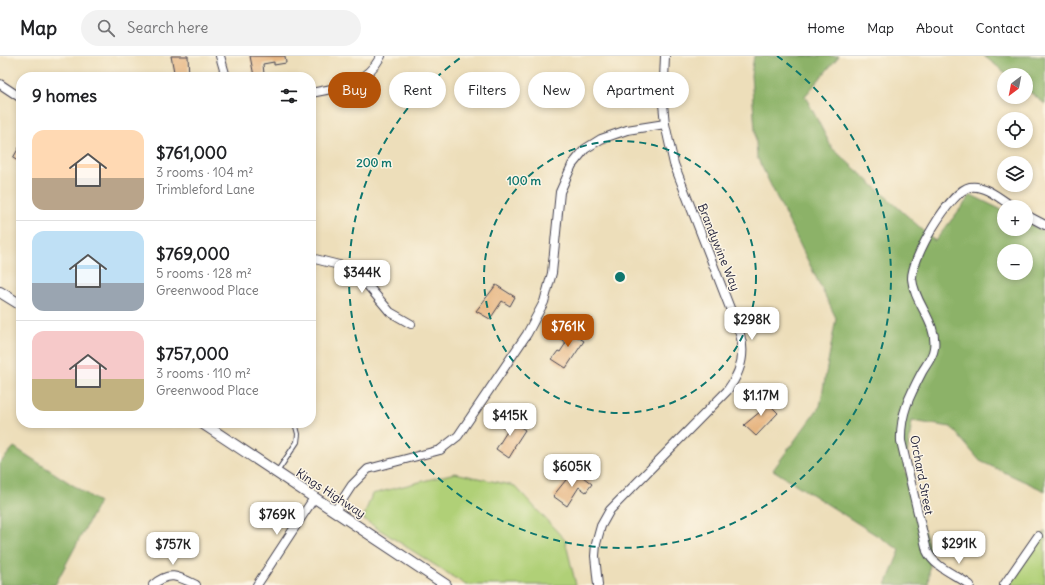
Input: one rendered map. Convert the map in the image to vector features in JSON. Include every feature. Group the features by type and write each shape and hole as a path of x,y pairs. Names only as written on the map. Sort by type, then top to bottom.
{"street":[{"path":"220,56 225,72"},
{"path":"316,92 343,87 354,83 368,73 380,56"},
{"name":"Brandywine Way","path":"598,585 595,556 598,535 604,518 620,498 728,391 736,379 742,358 740,334 674,164 664,124 663,104 665,56"},
{"path":"0,84 16,95"},
{"path":"335,511 352,485 368,470 440,450 458,436 527,334 544,302 552,273 560,192 572,165 585,149 601,139 627,130 664,124"},
{"name":"Orchard Street","path":"970,585 931,561 927,551 901,441 901,429 905,406 932,354 935,341 932,328 914,288 913,272 917,255 927,238 949,206 965,189 970,187 980,188 1001,200"},
{"path":"1033,219 1045,225"},
{"path":"316,259 339,265 350,271 364,281 390,312 411,324"},
{"path":"0,292 16,302"},
{"name":"Kings Highway","path":"209,428 446,585"},
{"path":"257,585 314,498"},
{"path":"1004,585 1038,536"},
{"path":"153,585 159,580 170,575 183,578 196,585"}],"lane":[{"path":"276,473 297,442 298,434 296,428"}],"green space":[{"path":"754,56 839,56 805,96 832,148 935,241 971,195 997,208 997,236 1033,236 1033,226 1045,232 1045,491 980,461 951,427 912,421 905,469 931,553 928,585 886,585 900,550 773,470 820,406 836,318 757,157 751,75"},
{"path":"984,56 1045,56 1045,104 1033,95 1033,68 999,68"},
{"path":"14,447 99,502 55,585 0,585 0,463"},
{"path":"455,473 515,486 565,540 576,585 466,585 363,519 372,494"},
{"path":"1045,531 1045,585 1008,585"}],"building":[{"path":"171,56 188,56 189,72 174,72"},
{"path":"250,56 285,56 286,63 274,65 274,62 263,64 264,72 253,72"},
{"path":"16,153 16,160 13,158"},
{"path":"496,285 515,297 510,306 502,301 490,319 476,311"},
{"path":"564,328 584,341 566,368 552,359 558,351 560,352 566,343 558,337"},
{"path":"762,397 778,413 756,436 744,425 761,411 755,404"},
{"path":"506,417 525,430 509,458 496,449 508,430 500,425"},
{"path":"574,470 592,484 586,492 579,487 567,506 553,496"}]}
